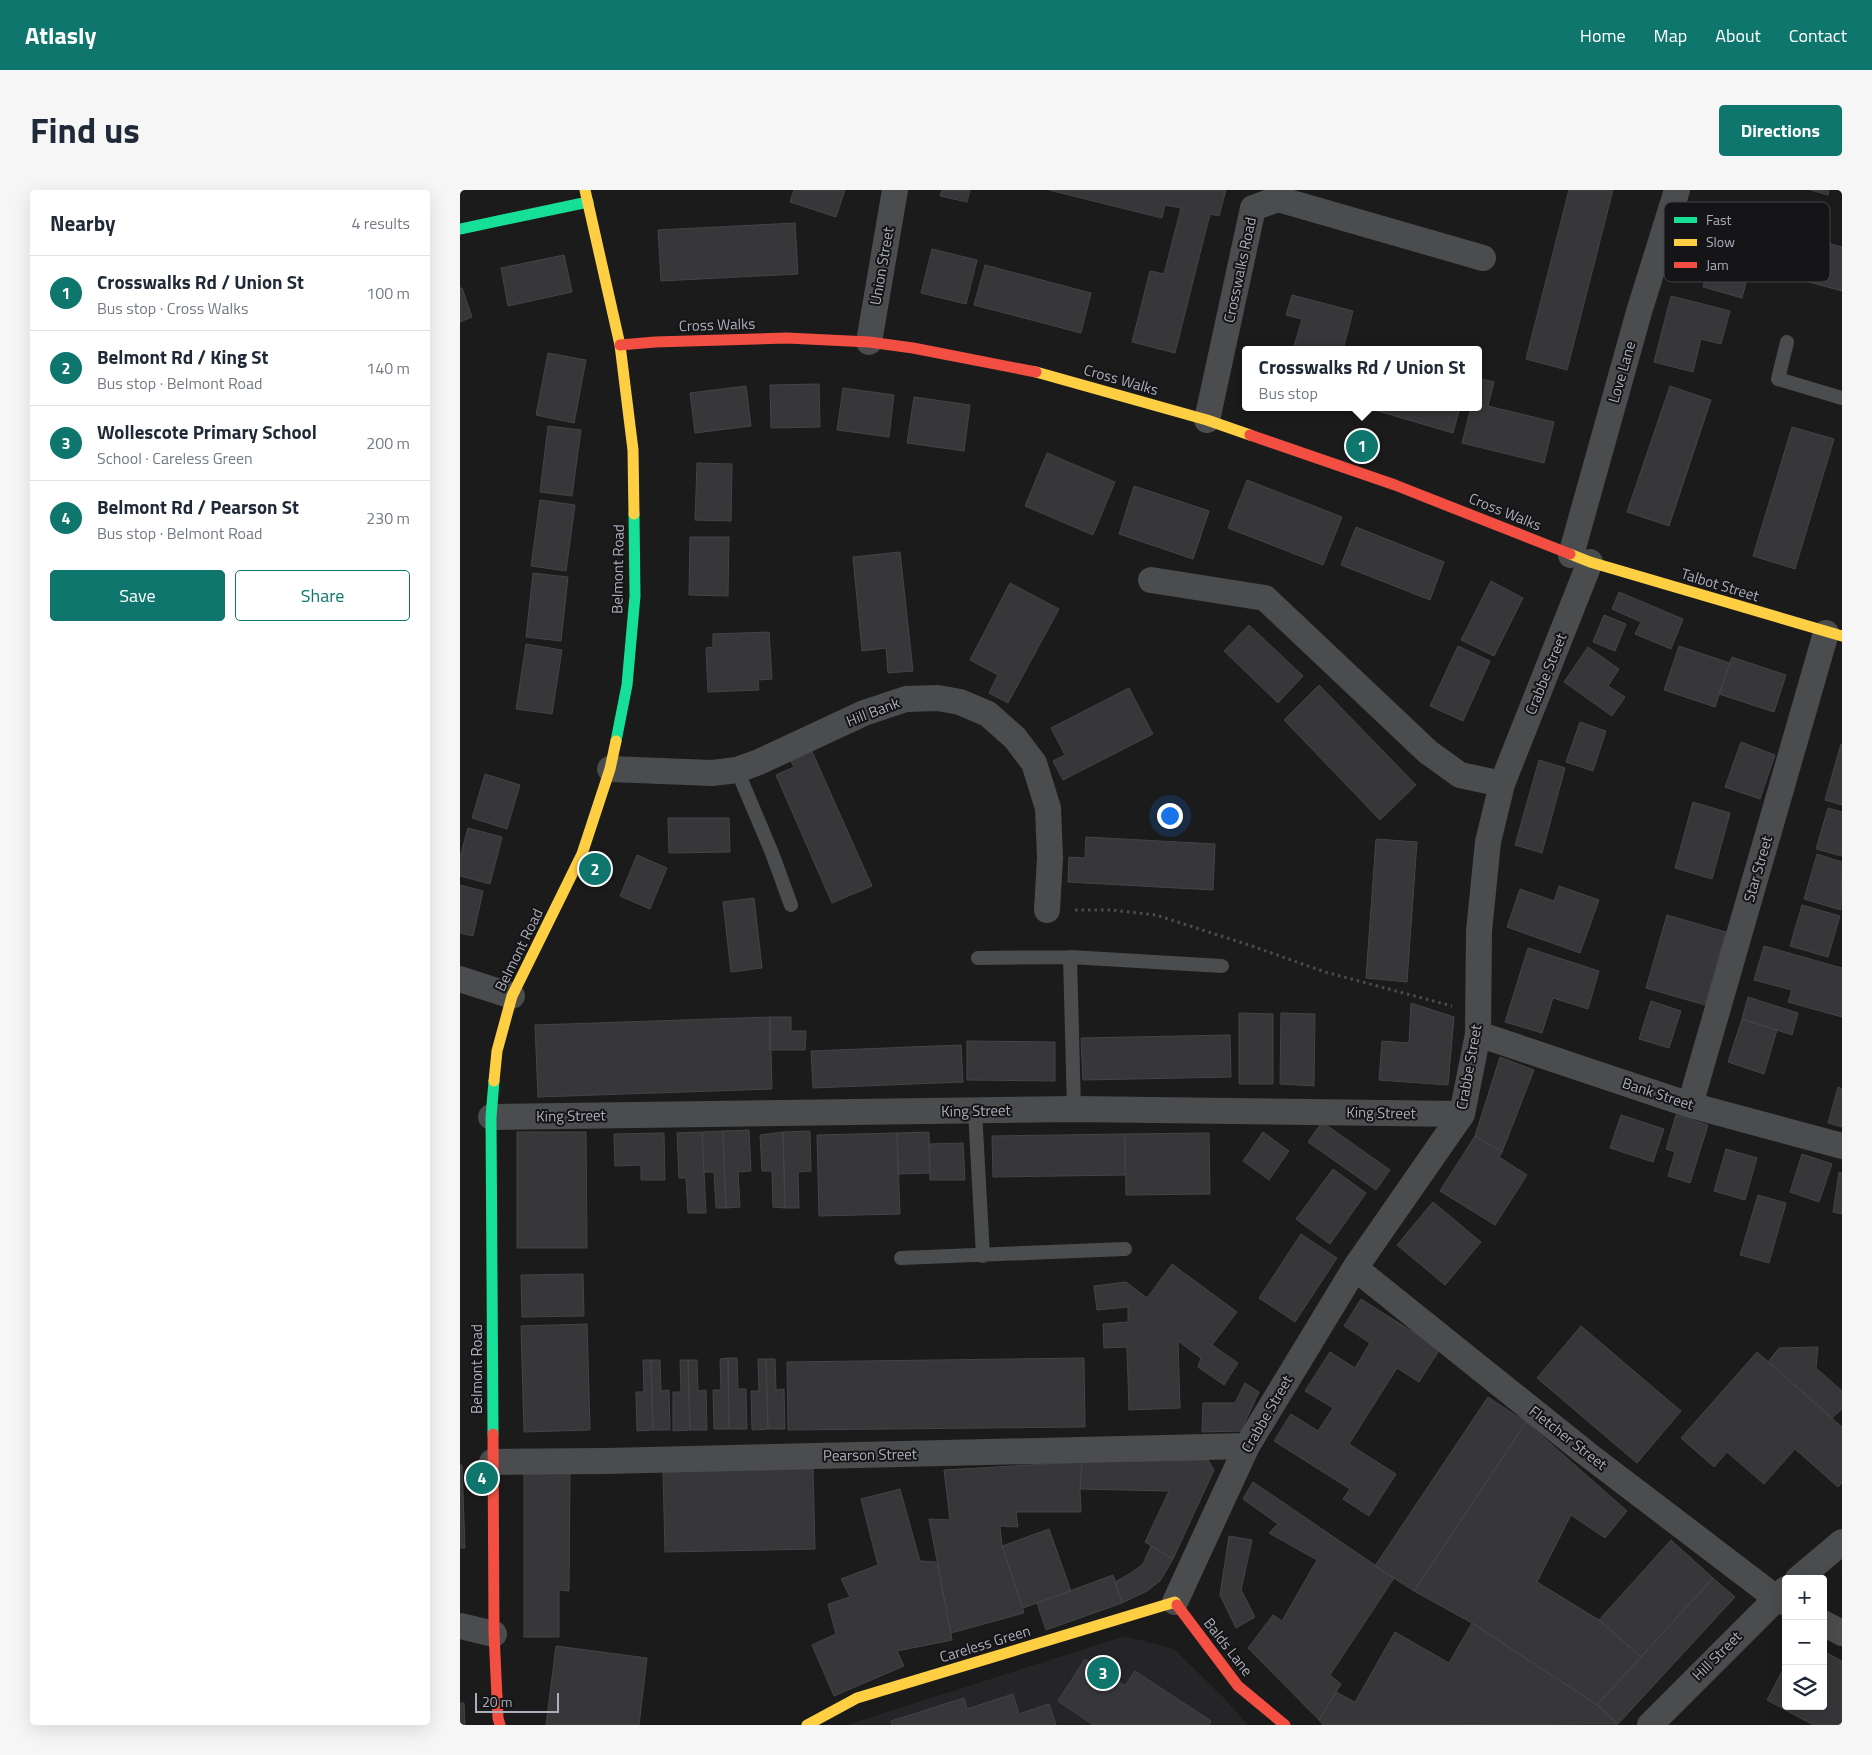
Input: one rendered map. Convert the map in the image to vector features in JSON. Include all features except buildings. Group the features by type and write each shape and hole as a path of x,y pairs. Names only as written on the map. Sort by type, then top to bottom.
{"street":[{"name":"Belmont Road","path":"498,1723 494,1634 492,1462 491,1118 497,1052 512,996 582,854 610,769 627,685 635,596 633,450 620,345 585,190"},
{"name":"Union Street","path":"870,342 895,190"},
{"name":"Love Lane","path":"1673,202 1677,190"},
{"name":"Crosswalks Road","path":"1207,420 1253,208 1278,199 1483,258"},
{"path":"460,229 588,202"},
{"name":"Love Lane","path":"1580,559 1639,312 1664,232"},
{"name":"Cross Walks","path":"620,345 655,342 787,338 870,342 913,348 1041,373 1207,420 1395,485 1580,559"},
{"name":"Talbot Street","path":"1580,559 1834,634"},
{"name":"Crabbe Street","path":"1175,1602 1247,1446 1355,1268 1462,1114 1478,1027 1479,931 1488,842 1502,784 1580,559"},
{"path":"1151,580 1265,598 1428,752 1460,774 1502,784"},
{"name":"Star Street","path":"1690,1105 1834,634"},
{"name":"Hill Bank","path":"610,769 712,772 737,770 759,762 864,713 906,699 938,698 960,702 988,714 1015,738 1034,763 1048,808 1050,858 1047,910"},
{"path":"460,979 512,996"},
{"name":"Bank Street","path":"1478,1027 1690,1105 1842,1146"},
{"name":"King Street","path":"491,1118 1074,1109 1462,1114"},
{"name":"Fletcher Street","path":"1355,1268 1587,1454 1782,1597"},
{"name":"Pearson Street","path":"492,1462 616,1461 1247,1446"},
{"path":"1803,1575 1842,1542"},
{"name":"Hill Street","path":"1650,1725 1782,1597"},
{"name":"Careless Green","path":"807,1725 857,1698 1175,1602"},
{"name":"Balds Lane","path":"1175,1602 1238,1686 1285,1725"},
{"path":"460,1626 494,1634"},
{"path":"1827,1626 1842,1634"}],"lane":[{"path":"1787,342 1778,379 1842,398"},
{"path":"737,770 772,853 790,905"},
{"path":"978,958 1070,958 1222,966"},
{"path":"1070,958 1074,1109"},
{"path":"975,1111 983,1256"},
{"path":"900,1258 1125,1249"}],"path":[{"path":"1047,910 1112,910 1156,915 1325,972 1450,1005 1478,1027"}],"shaded area":[{"path":"1125,1636 1174,1649 1224,1698 1248,1725 846,1725"}],"traffic: fast":[{"path":"460,229 588,202"},
{"path":"616,741 627,685 635,596 634,514"},
{"path":"493,1434 491,1117 494,1081"}],"traffic: slow":[{"path":"585,190 620,345 633,450 634,514"},
{"path":"1036,372 1207,420 1250,435"},
{"path":"1570,554 1590,562 1842,636"},
{"path":"494,1081 497,1051 512,996 582,854 610,769 616,741"},
{"path":"807,1725 857,1698 1175,1602 1177,1605"}],"traffic: jam":[{"path":"620,345 655,342 787,338 869,342 913,348 1036,372"},
{"path":"1250,435 1395,485 1570,554"},
{"path":"493,1434 494,1634 498,1718 500,1725"},
{"path":"1177,1605 1238,1686 1285,1725"}],"place":[{"name":"Crosswalks Rd / Union St","path":"1362,446"},
{"name":"Belmont Rd / King St","path":"595,869"},
{"name":"Belmont Rd / Pearson St","path":"482,1478"},
{"name":"Wollescote Primary School","path":"1103,1673"}]}
